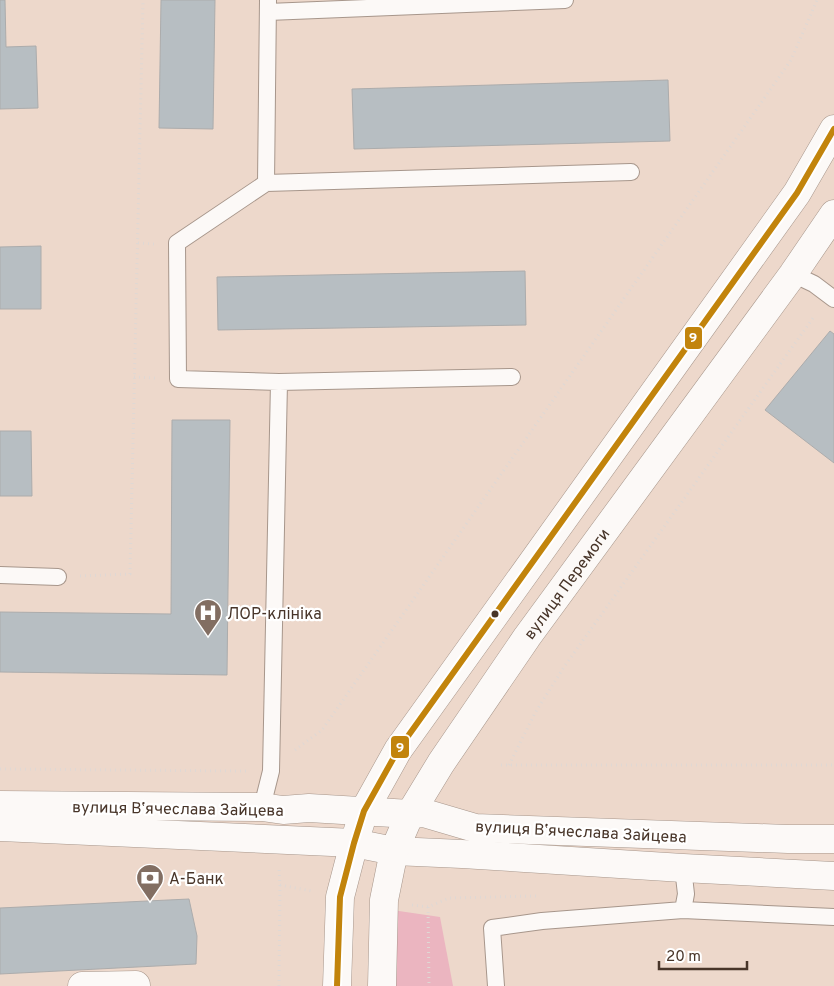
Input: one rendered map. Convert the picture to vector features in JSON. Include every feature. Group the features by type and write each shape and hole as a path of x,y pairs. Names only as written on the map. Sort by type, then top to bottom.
{"main road":[{"path":"337,986 340,897 364,811 398,750 797,193 834,129"},
{"name":"вулиця Перемоги","path":"382,986 384,900 394,851 410,814 441,763 527,637 793,274 834,214"},
{"name":"вулиця Вʼячеслава Зайцева","path":"0,806 262,807 283,810 309,808 410,814 424,813 474,828 834,839"},
{"name":"вулиця Вʼячеслава Зайцева","path":"0,827 354,843 394,851 834,876"},
{"path":"82,986 136,986"}],"lane":[{"path":"266,183 268,6 566,0"},
{"path":"512,377 279,382 178,378 177,243 266,183 632,172"},
{"path":"793,274 814,284 834,299"},
{"path":"262,807 271,771 279,382"},
{"path":"0,575 58,577"},
{"path":"683,868 686,894 683,910"},
{"path":"496,986 492,928 542,921 683,910 834,917"}],"path":[{"path":"58,577 130,574 143,0"},
{"path":"0,769 271,771 290,753 322,730 791,60 817,0"},
{"path":"509,765 535,713 564,667 813,318"},
{"path":"501,765 834,765"},
{"path":"278,986 280,885"},
{"path":"428,907 429,986"}],"shaded area":[{"path":"392,910 440,917 453,986 392,986"}],"building":[{"path":"0,0 5,0 6,47 36,46 38,108 0,109"},
{"path":"161,0 215,0 213,129 159,128"},
{"path":"668,80 670,141 354,149 352,89"},
{"path":"41,246 41,309 0,309 0,247"},
{"path":"525,271 526,325 218,330 217,277"},
{"path":"830,331 834,334 834,463 765,410"},
{"path":"172,420 230,420 227,675 0,672 0,612 171,614"},
{"path":"0,431 31,431 32,496 0,496"},
{"path":"189,899 197,936 196,964 0,974 0,908"}],"transit line":[{"name":"9","path":"337,986 340,897 364,811 398,750 797,193 834,129"}],"place":[{"name":"ЛОР-клініка","path":"208,637"},
{"name":"А-Банк","path":"150,902"}]}
